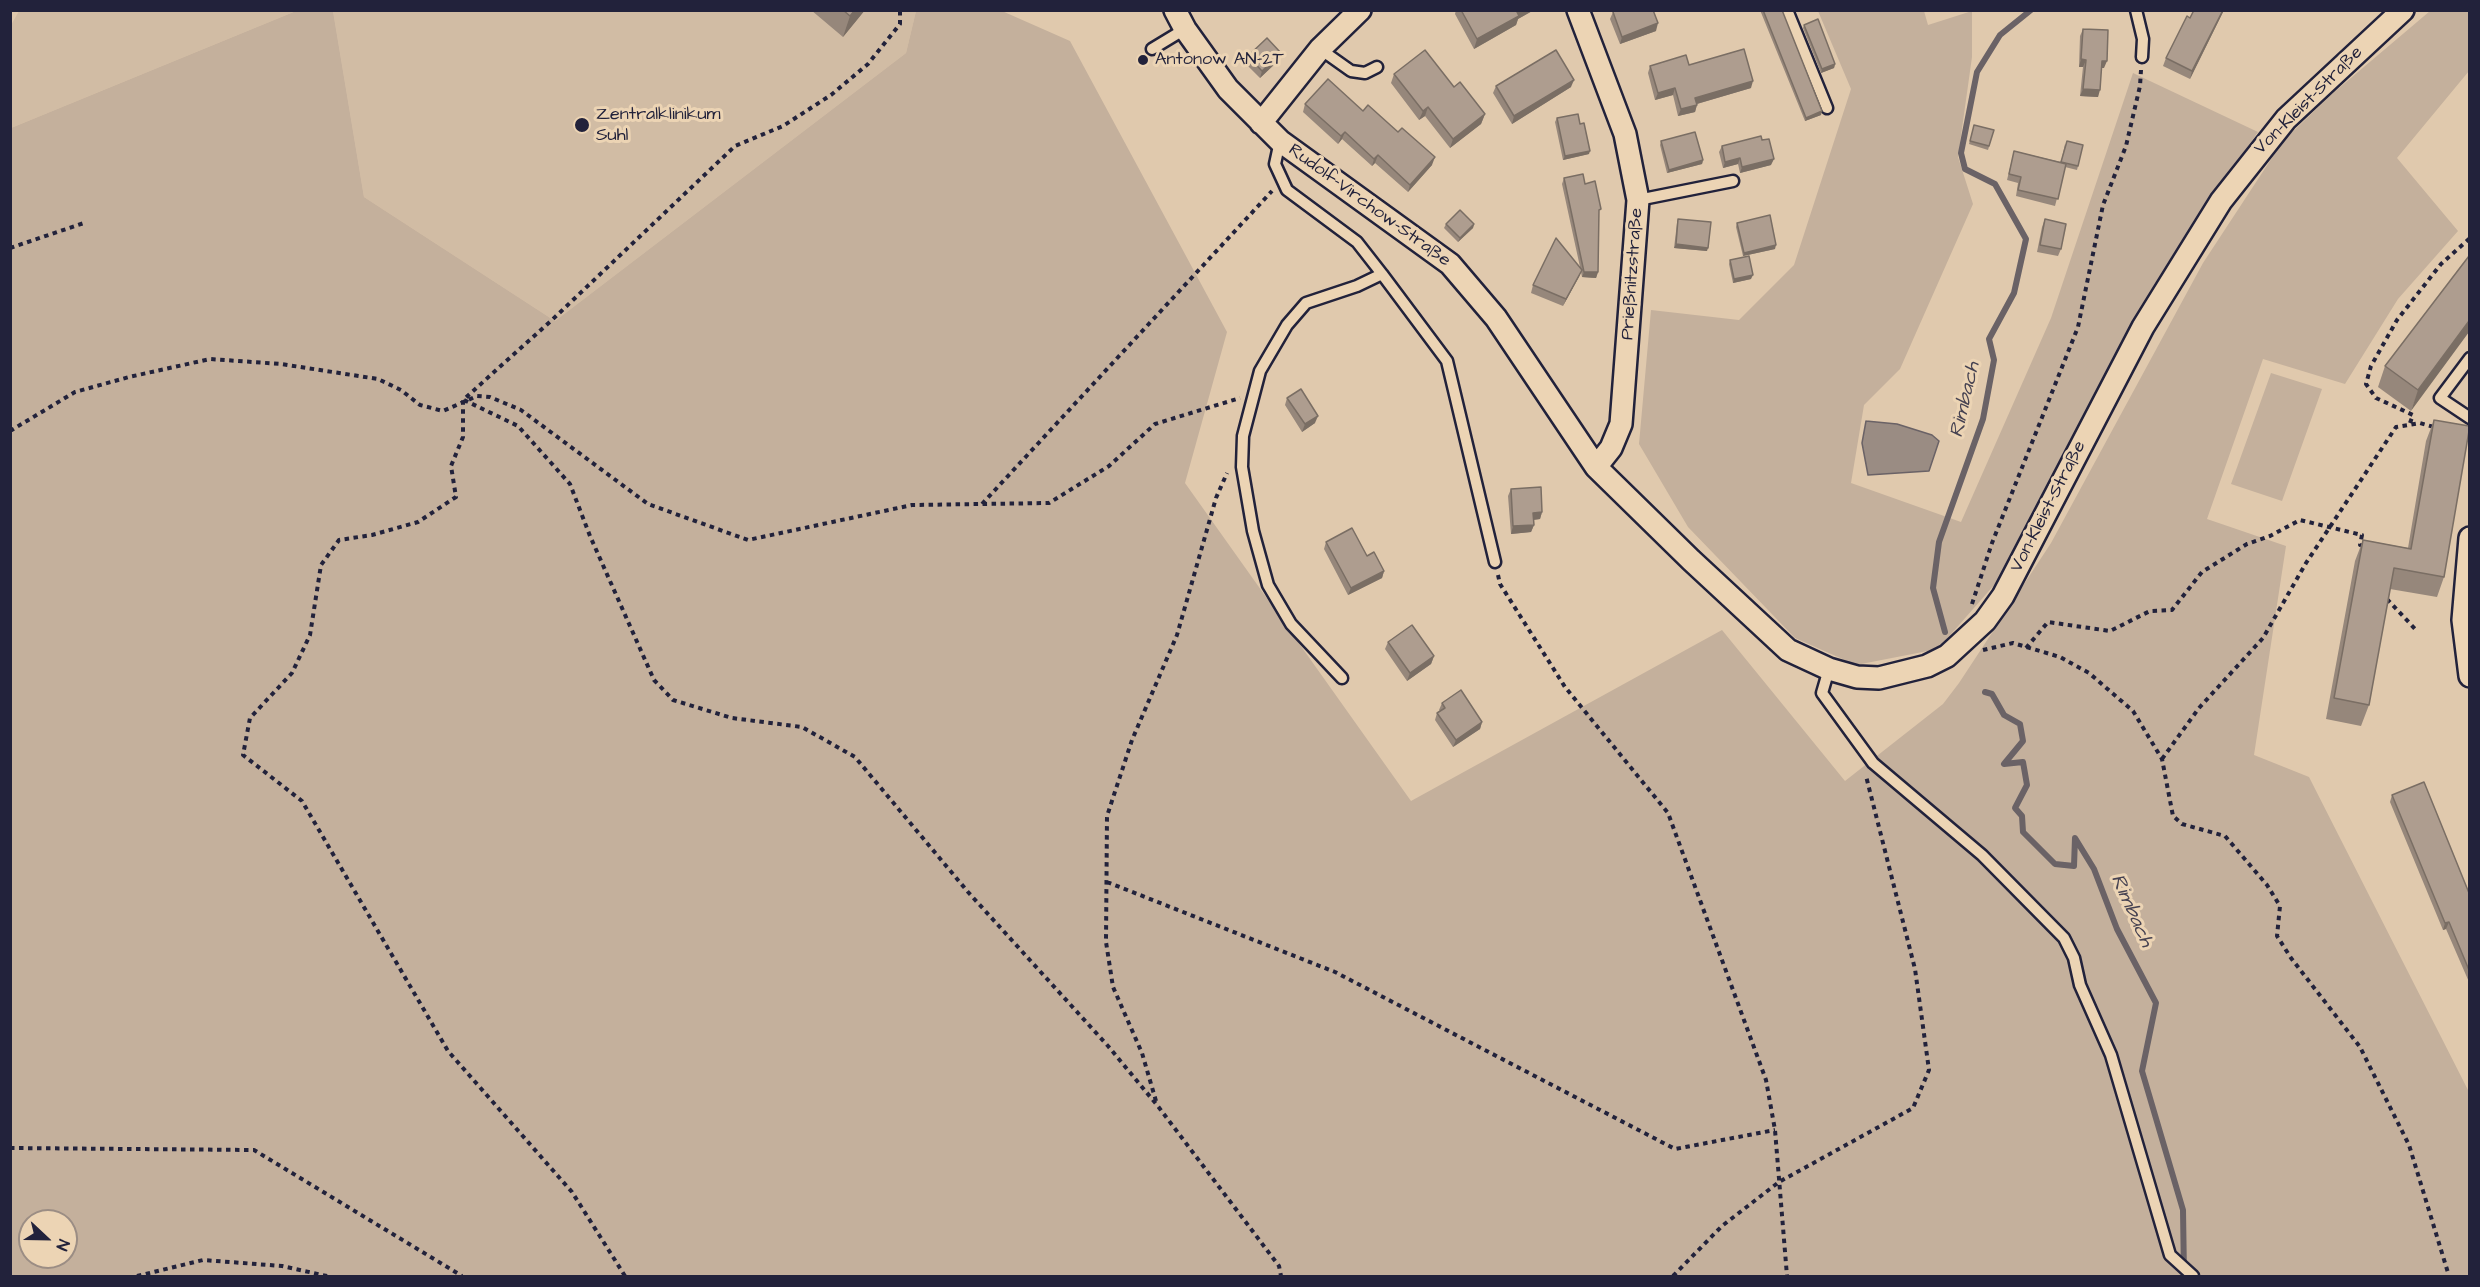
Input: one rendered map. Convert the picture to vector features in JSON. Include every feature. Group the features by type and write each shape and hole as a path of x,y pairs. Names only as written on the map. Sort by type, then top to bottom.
{"street":[{"path":"1261,123 1320,49 1360,10"},
{"name":"Prießnitzstraße","path":"1578,10 1624,134 1638,200 1621,424 1611,448 1596,467"},
{"name":"Von-Kleist-Straße","path":"1596,467 1788,650 1829,669 1857,677 1899,674 1927,666 1947,656 1967,640 2003,597 2143,327 2221,201 2286,119 2382,19 2403,10"},
{"name":"Rudolf-Virchow-Straße","path":"1180,20 1228,89 1280,141 1450,264 1496,318 1596,467"},
{"path":"2469,538 2463,620 2469,663"}],"lane":[{"path":"1787,10 1827,108"},
{"path":"2136,10 2143,39 2142,57"},
{"path":"1152,49 1180,20"},
{"path":"1320,49 1352,71 1365,73 1377,67"},
{"path":"1280,141 1275,164 1287,190 1356,242 1447,361 1495,562"},
{"path":"1638,200 1733,181"},
{"path":"1342,678 1291,624 1268,585 1253,531 1242,467 1243,436 1260,371 1281,334 1306,303 1357,286 1382,274"},
{"path":"2469,358 2440,398 2469,418"},
{"path":"1829,669 1822,693 1873,763 1982,855 2064,938 2074,958 2080,985 2111,1055 2170,1255 2191,1274"}],"path":[{"path":"625,1276 572,1192 448,1051 302,801 243,755 250,718 292,673 310,635 321,565 339,540 372,535 418,522 456,498 451,466 463,437 463,400 553,319 735,146 783,126 831,95 868,64 900,24 900,10"},
{"path":"1984,622 1971,606 1992,543 2078,327 2103,205 2126,146 2140,86 2142,57"},
{"path":"982,504 1282,179"},
{"path":"10,248 84,223"},
{"path":"2410,423 2413,415 2376,398 2366,384 2371,366 2397,320 2441,264 2469,238"},
{"path":"10,431 75,392 210,359 281,364 378,379 401,390 420,405 443,411 463,400 477,396 490,397 521,410 648,504 748,540 912,505 1049,503 1109,466 1155,424 1254,394"},
{"path":"463,400 518,426 570,484 590,536 654,680 673,700 732,718 802,727 855,757 968,892 1108,1046 1157,1105 1279,1266 1281,1276"},
{"path":"2162,759 2199,708 2263,638 2330,527 2396,427 2410,423 2439,428"},
{"path":"1157,1105 1142,1053 1113,987 1106,942 1107,816 1132,740 1177,634 1216,498 1230,467"},
{"path":"2026,649 2048,622 2110,632 2150,611 2172,610 2202,572 2247,544 2270,536 2300,520 2362,535 2360,545 2372,548"},
{"path":"1495,562 1500,584 1565,687 1668,813 1766,1080 1775,1130 1788,1276"},
{"path":"2389,589 2387,600 2417,631"},
{"path":"1967,640 1976,652 2013,643 2026,649 2060,657 2089,673 2133,711 2162,759 2173,816 2182,825 2225,836 2251,864 2280,906 2277,936 2291,958 2360,1047 2409,1145 2449,1276"},
{"path":"1673,1276 1722,1226 1779,1182 1913,1108 1929,1070 1915,969 1872,793 1862,766"},
{"path":"1107,882 1335,972 1675,1149 1775,1130"},
{"path":"10,1148 254,1150 462,1276"},
{"path":"138,1276 203,1260 282,1266 327,1276"}],"shaded area":[{"path":"19,11 296,11 11,128 10,27"},
{"path":"296,11 333,11 364,197 555,321 906,53 916,11 1002,11 1070,41 1227,332 1185,483 1411,801 1722,630 1845,781 1943,704 1959,683 2051,543 2203,263 2283,141 2332,94 2430,11 2469,11 2469,71 2397,158 2458,231 2398,299 2345,384 2263,359 2207,519 2286,546 2254,755 2309,777 2469,1092 2469,1276 11,1276 11,128"},
{"name":"Zentralklinikum Suhl","path":"333,11 916,11 906,53 555,321 364,197"},
{"path":"1818,11 1924,11 1928,25 1972,11 1972,57 1958,157 1973,204 1900,369 1864,405 1851,483 1961,522 2051,318 2133,73 2258,132 2184,240 2002,576 1938,649 1856,665 1795,638 1688,527 1639,444 1651,310 1739,320 1794,265 1851,89"},
{"path":"2271,373 2322,389 2282,501 2231,484"},
{"path":"1866,421 1897,424 1932,435 1939,441 1929,471 1868,475 1862,443"}],"building":[{"path":"843,10 855,10 850,16"},
{"path":"1461,10 1520,10 1517,12 1519,16 1477,39"},
{"path":"1615,10 1653,10 1658,23 1622,37 1613,12"},
{"path":"1763,10 1782,10 1822,111 1806,118"},
{"path":"2194,10 2223,10 2192,71 2166,58 2187,16 2190,18"},
{"path":"1818,19 1835,64 1822,69 1804,25"},
{"path":"2083,29 2108,30 2107,61 2102,61 2100,90 2083,89 2086,60 2081,59"},
{"path":"1267,38 1281,53 1262,71 1248,56"},
{"path":"1744,49 1753,81 1695,98 1697,105 1681,109 1675,88 1658,93 1650,66 1686,55 1689,65"},
{"path":"1425,50 1454,87 1460,82 1485,114 1453,139 1428,107 1423,111 1394,74"},
{"path":"1556,50 1574,80 1514,116 1496,86"},
{"path":"1328,79 1363,111 1368,105 1398,132 1402,128 1435,157 1410,185 1378,155 1374,159 1345,132 1341,136 1305,104"},
{"path":"1578,114 1580,124 1584,123 1590,151 1565,156 1557,118"},
{"path":"1974,125 1994,130 1989,146 1970,141"},
{"path":"1695,132 1703,160 1669,170 1661,141"},
{"path":"1761,136 1762,140 1769,139 1774,159 1742,167 1740,158 1725,162 1722,146"},
{"path":"2067,141 2083,145 2078,166 2061,162"},
{"path":"2014,151 2066,164 2058,199 2018,190 2021,177 2009,174"},
{"path":"1583,174 1585,184 1595,181 1601,209 1599,210 1598,272 1584,272 1564,178"},
{"path":"1460,210 1474,224 1460,238 1446,224"},
{"path":"1770,215 1776,245 1744,253 1737,223"},
{"path":"1678,219 1711,222 1708,248 1676,244"},
{"path":"2045,219 2066,224 2061,249 2040,245"},
{"path":"1556,238 1582,270 1566,299 1533,285"},
{"path":"1749,256 1753,275 1734,279 1730,260"},
{"path":"2469,256 2469,321 2418,390 2385,366"},
{"path":"1301,389 1318,416 1305,424 1287,398"},
{"path":"2434,420 2469,426 2444,577 2394,568 2369,705 2334,698 2363,540 2411,549"},
{"path":"1541,487 1542,512 1533,513 1534,525 1513,526 1511,489"},
{"path":"1352,528 1367,556 1374,552 1384,571 1351,588 1326,542"},
{"path":"1412,625 1434,656 1410,673 1388,642"},
{"path":"1461,690 1482,722 1456,740 1437,713 1445,708 1442,703"},
{"path":"2424,782 2469,893 2469,970 2449,922 2445,923 2392,795"}],"waterway":[{"name":"Rimbach","path":"1945,632 1933,588 1939,542 1983,419 1994,360 1989,339 2014,293 2026,239 1995,184 1965,169 1961,153 1977,72 2000,35 2031,10"},
{"name":"Rimbach","path":"1985,692 1992,694 2004,715 2020,724 2023,741 2004,764 2023,762 2027,785 2015,808 2022,816 2023,832 2055,864 2074,866 2075,838 2094,869 2117,929 2156,1003 2142,1071 2183,1210 2184,1276"}],"place":[{"name":"Antonow AN-2T","path":"1143,60"},
{"name":"Zentralklinikum Suhl","path":"582,125"}]}
